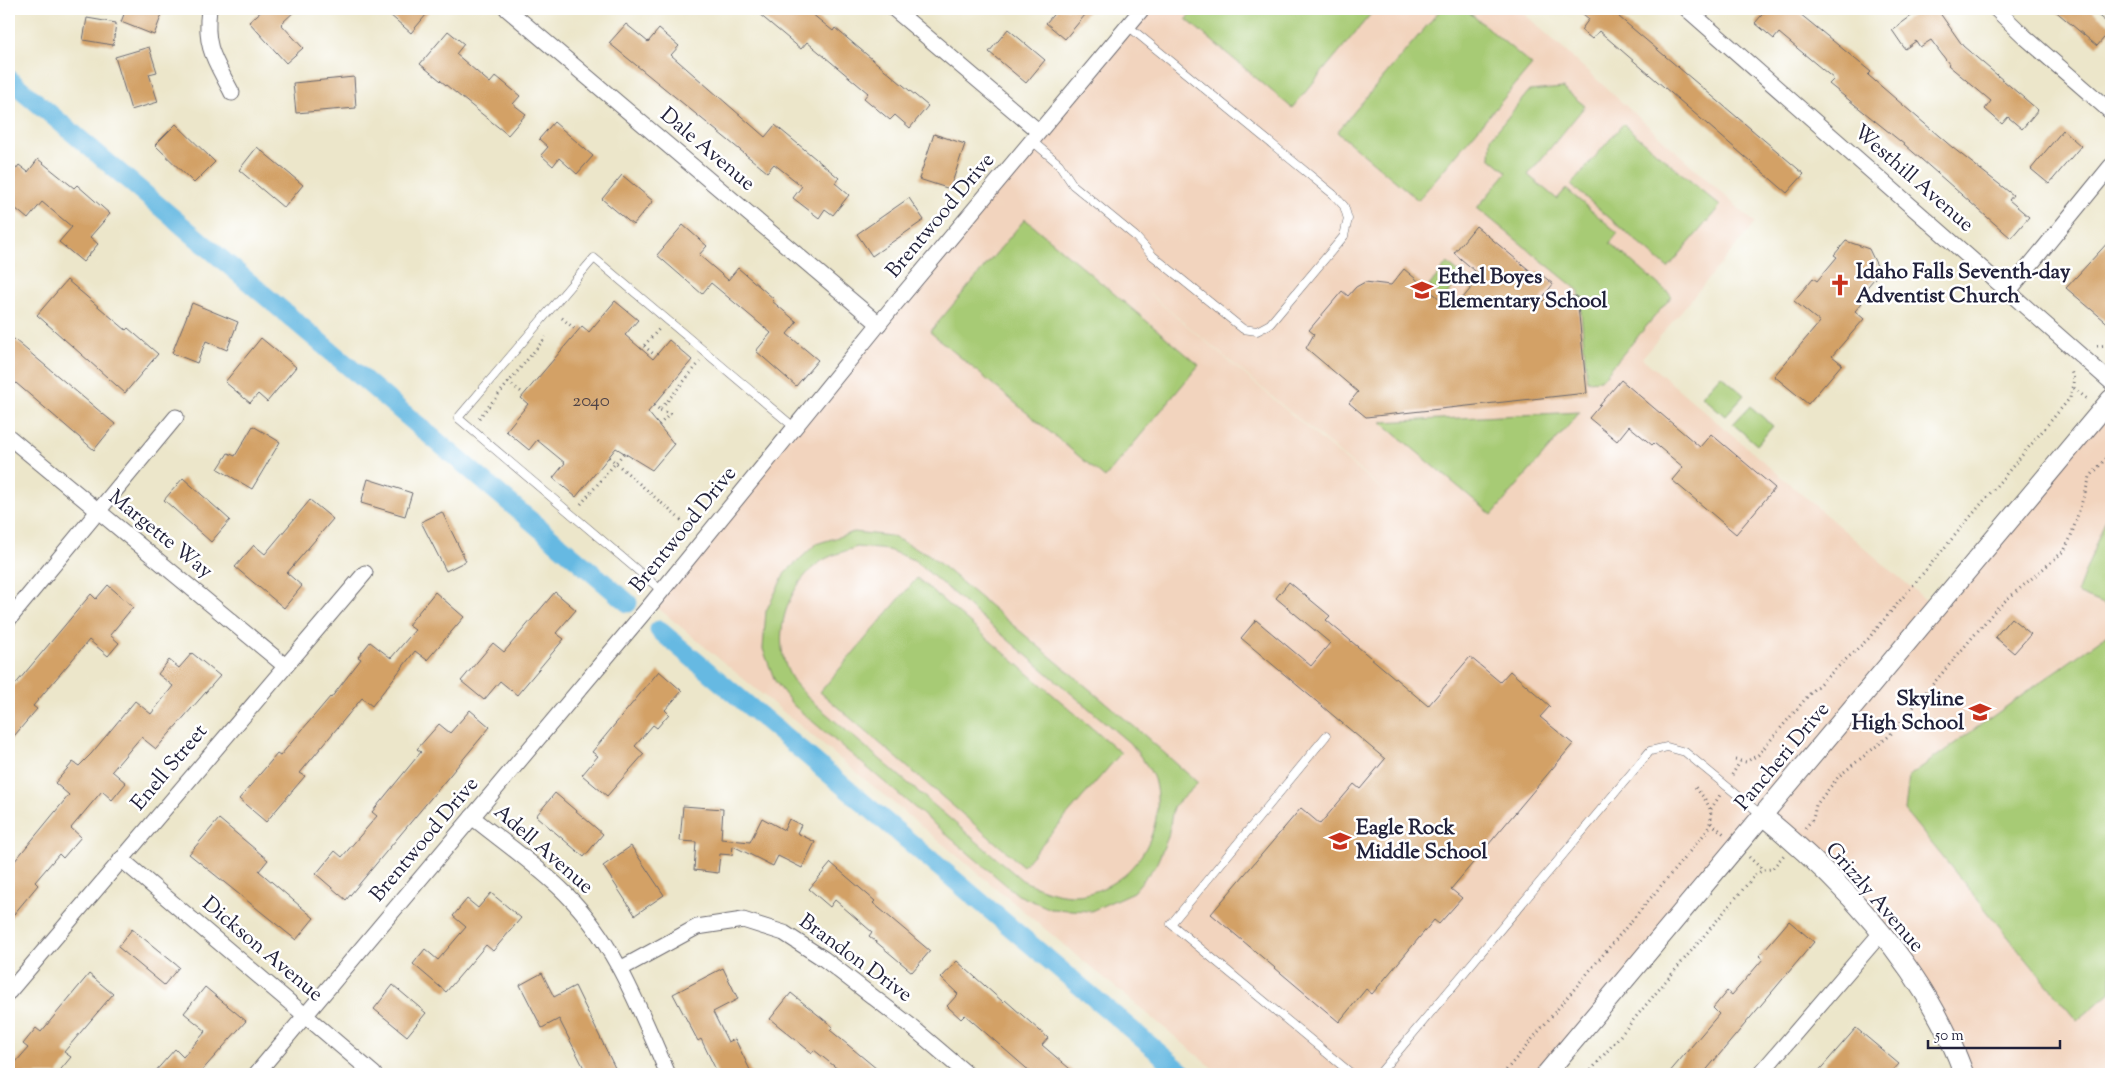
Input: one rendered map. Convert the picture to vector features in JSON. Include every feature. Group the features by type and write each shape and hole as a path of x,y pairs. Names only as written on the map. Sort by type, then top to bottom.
{"street":[{"path":"209,9 206,27 209,49 232,93"},
{"name":"Dale Avenue","path":"507,9 879,324"},
{"path":"894,9 1035,136"},
{"name":"Brentwood Drive","path":"256,1074 662,591 879,324 1142,9"},
{"name":"Westhill Avenue","path":"1688,9 1706,15 2008,292 2111,382"},
{"path":"1996,9 2025,37 2111,112"},
{"path":"2008,292 2111,166"},
{"name":"Pancheri Drive","path":"1546,1074 2111,399"},
{"path":"9,619 176,417"},
{"name":"Margette Way","path":"9,437 284,665"},
{"name":"Enell Street","path":"9,992 284,665 365,573"},
{"name":"Grizzly Avenue","path":"1763,816 1794,842 1881,933 1912,975 1940,1020 1964,1074"},
{"name":"Adell Avenue","path":"472,817 565,892 582,910 622,968 668,1074"},
{"name":"Dickson Avenue","path":"121,859 374,1074"},
{"name":"Brandon Drive","path":"622,968 697,927 744,920 784,933 824,959 912,1027 967,1074"},
{"path":"1760,1074 1881,933"}],"lane":[{"path":"1035,136 1059,164 1073,185 1134,236 1153,256 1243,329 1258,331 1270,324 1282,312 1344,236 1348,219 1344,206 1334,194 1128,26"},
{"path":"662,591 458,418 594,258 795,428"},
{"path":"1326,736 1171,924 1352,1074"},
{"path":"1379,1074 1650,751 1667,747 1685,752 1763,816"}],"path":[{"path":"556,325 568,310"},
{"path":"562,318 577,331"},
{"path":"651,322 666,334"},
{"path":"655,355 643,347 659,329"},
{"path":"486,424 478,418 550,332"},
{"path":"2094,345 2100,348 2111,345"},
{"path":"660,410 700,362 694,357"},
{"path":"1735,760 1746,762 1758,755 1813,690 1868,639 2070,398 2074,379 2071,371"},
{"path":"508,382 524,394"},
{"path":"654,405 670,414 659,425"},
{"path":"1813,819 1816,805 1839,776 1889,736 1998,607 2064,551 2070,539 2090,477 2111,452"},
{"path":"581,504 624,453"},
{"path":"609,458 690,528"},
{"path":"573,498 588,510"},
{"path":"1503,1074 1706,832 1711,823 1712,813 1709,803 1695,787"},
{"path":"1588,1074 1755,875 1763,870 1772,869"}],"shaded area":[{"name":"Eagle Rock Middle School","path":"1142,9 1519,9 1755,223 1642,358 1935,608 2111,399 2111,1074 1964,1074 1881,933 1762,816 1546,1074 1220,1074 652,603","holes":["1150,294 1412,514 1336,452"]}],"green space":[{"path":"1194,9 1375,9 1292,108 1186,19"},
{"path":"1441,9 1465,9 1532,65 1418,200 1337,132"},
{"path":"1563,88 1585,106 1528,175 1557,199 1566,189 1618,233 1610,243 1672,296 1601,380 1587,381 1579,291 1477,208 1507,172 1490,158 1491,138 1529,91"},
{"path":"1623,124 1720,206 1668,268 1571,185"},
{"path":"1025,219 1199,365 1105,478 930,332"},
{"path":"1447,263 1462,275 1444,298 1429,286"},
{"path":"1721,375 1744,395 1725,416 1702,396"},
{"path":"1750,406 1773,426 1757,445 1733,424"},
{"path":"1580,412 1492,515 1381,422"},
{"path":"2111,505 2111,607 2077,593"},
{"path":"854,532 891,536 928,554 1143,734 1198,783 1173,807 1168,837 1156,865 1133,892 1091,911 1051,909 1018,895 793,705 775,681 763,649 766,611 785,573 816,544","holes":["857,547 888,550 914,560 1133,746 1146,764 1155,783 1156,819 1151,837 1143,853 1119,879 1103,888 1077,895 1052,892 1022,880 808,698 793,680 785,662 782,646 782,629 792,596 801,581 812,569 825,559 836,554"]},
{"path":"917,578 1121,753 1023,866 820,692"},
{"path":"2111,632 2111,992 2077,1021 1905,811 1909,776"}],"building":[{"path":"126,9 164,9 154,35 121,22"},
{"path":"264,9 297,9 281,24 303,48 286,63 249,22"},
{"path":"383,9 431,9 411,33"},
{"path":"753,9 806,9 833,31 835,28 928,106 910,128 895,115 890,120 864,98 868,93 807,42 801,49"},
{"path":"1058,9 1090,9 1065,39 1046,23"},
{"path":"1577,9 1625,9 1619,17 1804,174 1787,193 1599,31 1592,39 1581,30 1589,19"},
{"path":"1767,9 1794,9 1871,72 1868,75 1953,148 2013,195 2009,200 2029,217 2011,238 1905,145 1829,84 1834,79 1779,33 1774,39 1755,23"},
{"path":"1921,9 1937,9 1963,46 2038,110 2022,129 2008,117 2002,124 1985,109 1991,101 1948,65 1931,40 1920,47 1916,41 1905,49 1892,30"},
{"path":"2053,9 2090,9 2111,26 2111,30 2097,46"},
{"path":"87,18 116,23 113,45 83,40"},
{"path":"626,24 648,42 659,29 679,46 671,55 765,137 775,125 839,178 835,183 849,195 833,215 825,209 819,218 793,198 802,186 774,164 767,172 609,43"},
{"path":"1008,29 1045,60 1026,83 989,52"},
{"path":"448,31 464,44 456,54 490,83 496,76 520,96 513,104 526,114 508,135 420,64"},
{"path":"149,47 157,72 149,74 158,102 131,110 115,57"},
{"path":"354,77 356,108 296,113 293,83"},
{"path":"554,122 593,156 577,174 559,158 553,166 541,155 548,147 539,139"},
{"path":"176,124 215,162 194,183 155,145"},
{"path":"2063,130 2081,146 2049,184 2031,169"},
{"path":"934,134 965,144 950,189 919,179"},
{"path":"257,147 303,185 284,208 239,170"},
{"path":"38,159 74,188 77,185 110,214 90,237 98,244 83,262 59,242 72,227 42,202 28,219 9,203 9,178 19,165 28,172"},
{"path":"622,175 653,201 633,225 602,199"},
{"path":"909,198 924,220 872,256 857,234"},
{"path":"683,225 707,246 699,255 728,280 738,268 797,322 787,334 818,360 796,386 756,351 771,333 711,283 702,294 657,255"},
{"path":"1476,226 1534,274 1537,271 1553,284 1540,301 1577,296 1587,393 1366,417 1349,403 1358,392 1306,348 1314,334 1309,330 1342,291 1348,296 1356,287 1365,282 1391,285 1404,269 1453,310 1481,276 1454,253"},
{"path":"2111,239 2111,326 2066,288"},
{"path":"1846,241 1869,249 1880,272 1857,299 1862,303 1855,311 1864,319 1832,356 1842,364 1808,404 1774,376 1820,322 1794,301 1813,278 1817,281 1837,257 1834,255"},
{"path":"67,280 126,330 128,328 158,354 125,393 37,315"},
{"path":"615,301 638,320 625,335 653,359 669,340 692,360 648,412 674,444 652,470 616,448 576,497 553,478 565,463 537,440 529,450 506,431 528,404 521,398 582,326 589,332"},
{"path":"192,303 238,322 227,350 206,341 197,363 172,353"},
{"path":"9,335 115,424 94,450 9,377"},
{"path":"261,338 296,367 267,402 258,394 250,403 225,382"},
{"path":"1621,380 1700,447 1711,434 1775,488 1736,534 1672,480 1683,467 1654,443 1652,445 1629,426 1617,441 1589,418"},
{"path":"253,426 280,442 252,489 218,469 228,453 235,456"},
{"path":"183,478 230,520 211,542 164,500"},
{"path":"368,479 412,493 405,516 361,503"},
{"path":"310,500 333,519 287,573 302,586 284,608 235,567 254,545 265,554"},
{"path":"442,512 466,561 446,571 421,522"},
{"path":"1289,582 1330,616 1326,620 1428,706 1470,657 1500,682 1510,671 1550,706 1540,717 1573,744 1451,889 1462,898 1439,924 1434,920 1372,994 1366,989 1339,1022 1211,914 1301,808 1320,824 1354,784 1360,789 1385,759 1241,638 1256,620 1311,666 1330,643 1276,598"},
{"path":"108,585 133,607 110,635 119,643 108,656 89,640 33,706 37,709 9,742 9,692 91,594 96,599"},
{"path":"435,592 464,617 427,660 415,651 372,706 362,698 300,773 305,776 266,822 239,799 277,754 280,756 331,698 361,659 358,657 370,642 391,658 415,630 408,625"},
{"path":"555,592 576,610 556,633 564,639 517,695 500,681 484,700 461,681 493,643 504,652"},
{"path":"2011,618 2031,634 2014,653 1995,637"},
{"path":"192,653 220,676 156,749 141,737 112,771 126,783 112,800 102,791 71,828 81,837 63,858 59,854 35,882 38,885 9,920 9,868 69,795 55,783 73,762 79,766 91,754 135,701 151,714 173,686 158,674 169,660 179,668"},
{"path":"659,671 682,691 665,710 669,714 657,728 653,725 635,746 644,754 607,796 582,775 598,756 592,752"},
{"path":"470,710 490,727 346,900 316,874 335,851 342,857 377,816 372,812 421,752 417,749 439,724 450,733"},
{"path":"555,793 603,834 584,857 536,816"},
{"path":"683,806 723,809 721,839 750,842 762,818 784,830 789,819 801,825 797,833 815,842 802,868 778,856 773,866 733,846 732,855 720,854 718,873 694,870 696,842 680,841"},
{"path":"219,819 268,860 259,871 314,918 296,940 189,854"},
{"path":"631,846 664,895 635,915 603,866"},
{"path":"831,863 875,901 873,903 930,951 912,972 869,936 872,932 835,900 830,907 809,889"},
{"path":"491,893 521,918 493,951 486,945 446,992 413,964 425,949 438,960 466,927 453,916 467,899 478,908"},
{"path":"1789,921 1814,942 1703,1074 1668,1074 1719,1014 1713,1008 1727,991 1732,995 1763,959 1759,956"},
{"path":"132,929 179,967 164,985 118,947"},
{"path":"957,961 1003,1002 1005,1000 1048,1038 1042,1045 1076,1074 1033,1074 965,1015 961,1019 947,1006 958,994 941,978"},
{"path":"723,968 738,999 713,1012 728,1042 735,1039 752,1074 718,1074 701,1039 698,1041 673,994"},
{"path":"542,973 554,997 575,986 618,1074 587,1074 559,1019 542,1028 520,985"},
{"path":"89,974 113,994 64,1052 71,1057 57,1074 9,1074 9,1070 28,1048 23,1044 36,1028 41,1032"},
{"path":"393,985 426,1013 407,1036 374,1009"},
{"path":"205,987 246,1021 199,1074 153,1074 175,1049 183,1057 206,1031 184,1013"},
{"path":"791,993 833,1027 830,1030 883,1074 844,1074 814,1050 812,1053 770,1019"},
{"path":"1856,1028 1899,1064 1890,1074 1816,1074"}],"waterway":[{"path":"9,79 628,603"},
{"path":"659,630 1184,1074"}],"place":[{"name":"Idaho Falls Seventh-day Adventist Church","path":"1840,285"},
{"name":"Ethel Boyes Elementary School","path":"1422,290"},
{"name":"Skyline High School","path":"1980,712"},
{"name":"Eagle Rock Middle School","path":"1340,841"}]}
